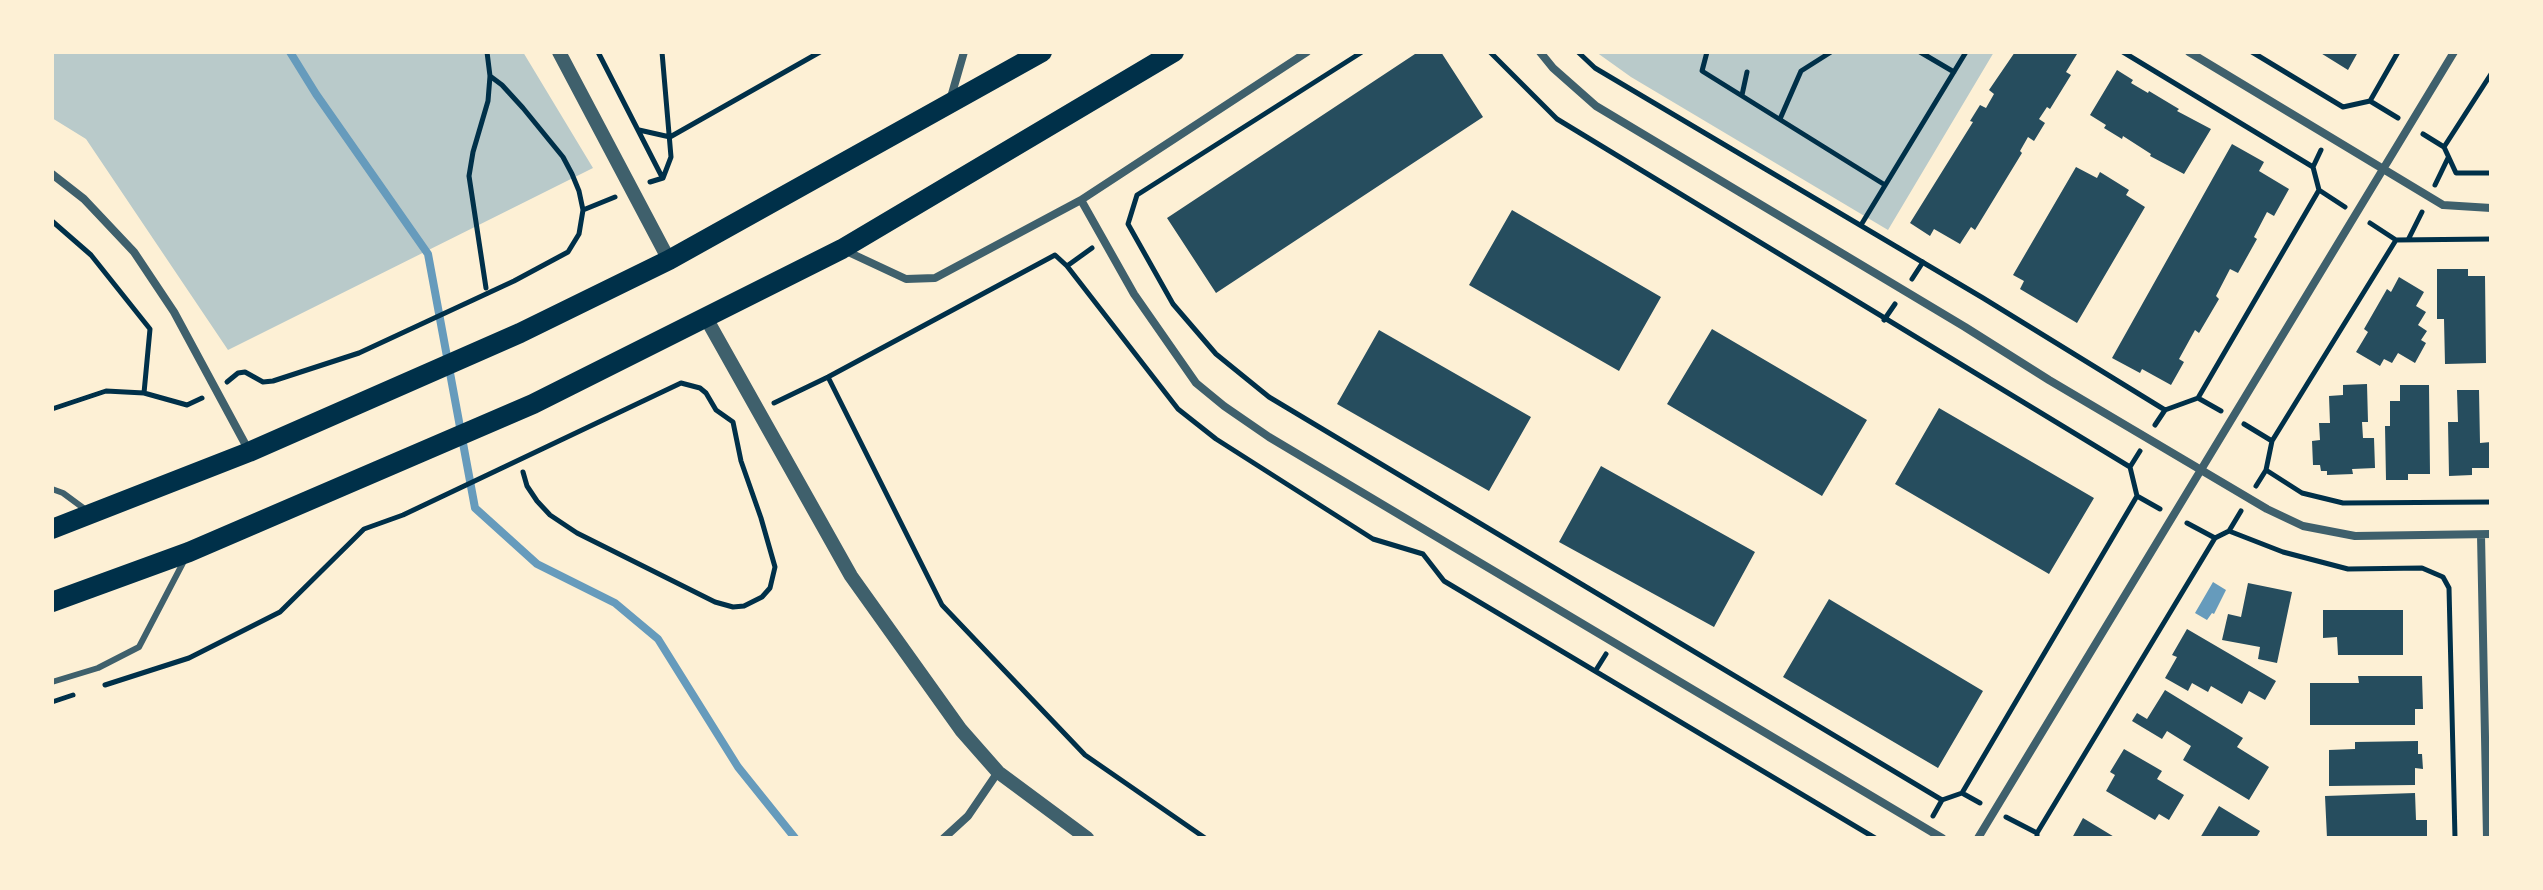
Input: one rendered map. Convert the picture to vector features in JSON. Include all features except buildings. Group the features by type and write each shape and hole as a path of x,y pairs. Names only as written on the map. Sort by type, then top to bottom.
{"main road":[{"path":"52,529 249,452 520,333 669,260 1042,52"},
{"path":"52,602 189,552 533,404 842,249 1174,52"}],"street":[{"path":"559,52 669,260"},
{"path":"949,106 964,52"},
{"path":"842,249 906,279 935,278 1081,200 1307,52"},
{"path":"1540,52 1553,68 1596,106 2267,509 2303,526 2355,536 2486,534 2487,838"},
{"path":"2189,52 2443,205 2491,208"},
{"path":"1978,838 2454,52"},
{"path":"52,174 84,199 134,252 174,312 249,452"},
{"path":"1081,200 1143,307 1196,383 1224,406 1269,437 1942,838"},
{"path":"706,318 851,576 961,730 998,772 1087,838"},
{"path":"944,838 968,816 998,772"}],"lane":[{"path":"52,489 63,493 92,515"},
{"path":"52,682 98,668 139,647 189,552"}],"path":[{"path":"486,288 469,176 488,101 490,76 487,52"},
{"path":"598,52 663,178 671,157 662,52"},
{"path":"639,130 670,137 820,52"},
{"path":"1362,52 1137,195 1128,224 1173,304 1216,354 1269,397 1942,800 1962,793 2137,496 2130,467 1557,119 1490,52"},
{"path":"1578,52 1595,68 2165,410 2198,398 2319,190 2313,167 2123,52"},
{"path":"1707,52 1702,71 1885,185"},
{"path":"1780,119 1801,71 1831,52"},
{"path":"1920,52 1954,72"},
{"path":"1861,225 1966,52"},
{"path":"2252,52 2343,107 2370,101 2398,52"},
{"path":"1742,95 1747,72"},
{"path":"2491,74 2444,147 2456,173 2491,173"},
{"path":"238,373 245,372 263,382 273,381 359,353 514,281 568,252 579,234 583,210 579,191 563,157 509,92 490,76"},
{"path":"52,221 91,255 150,329 144,393"},
{"path":"2491,239 2396,240 2272,441 2266,470 2302,493 2343,503 2491,502"},
{"path":"733,422 828,377 1055,255 1067,266 1178,409 1216,439 1373,539 1423,554 1444,581 1875,838"},
{"path":"828,377 942,605 1085,755 1205,838"},
{"path":"98,687 189,658 280,612 364,529 403,515 542,451 681,383 700,388 716,410 733,422 741,461 775,567 770,588 762,597 744,606 733,607 715,602 577,533 550,515 527,486 523,472"},
{"path":"52,409 106,391 144,393 187,405"},
{"path":"2037,838 2037,833 2215,538 2229,531 2283,552 2348,569 2422,568 2443,577 2449,588 2455,838"},
{"path":"52,702 82,692"}],"shaded area":[{"path":"52,52 523,52 593,168 228,350 86,139 52,118"},
{"path":"1596,52 1994,52 1888,230 1631,77"}],"water":[{"path":"2213,582 2226,590 2214,614 2207,620 2195,613"}],"waterway":[{"path":"290,52 428,254 475,508 537,564 615,603 658,639 738,767 795,838"}]}
